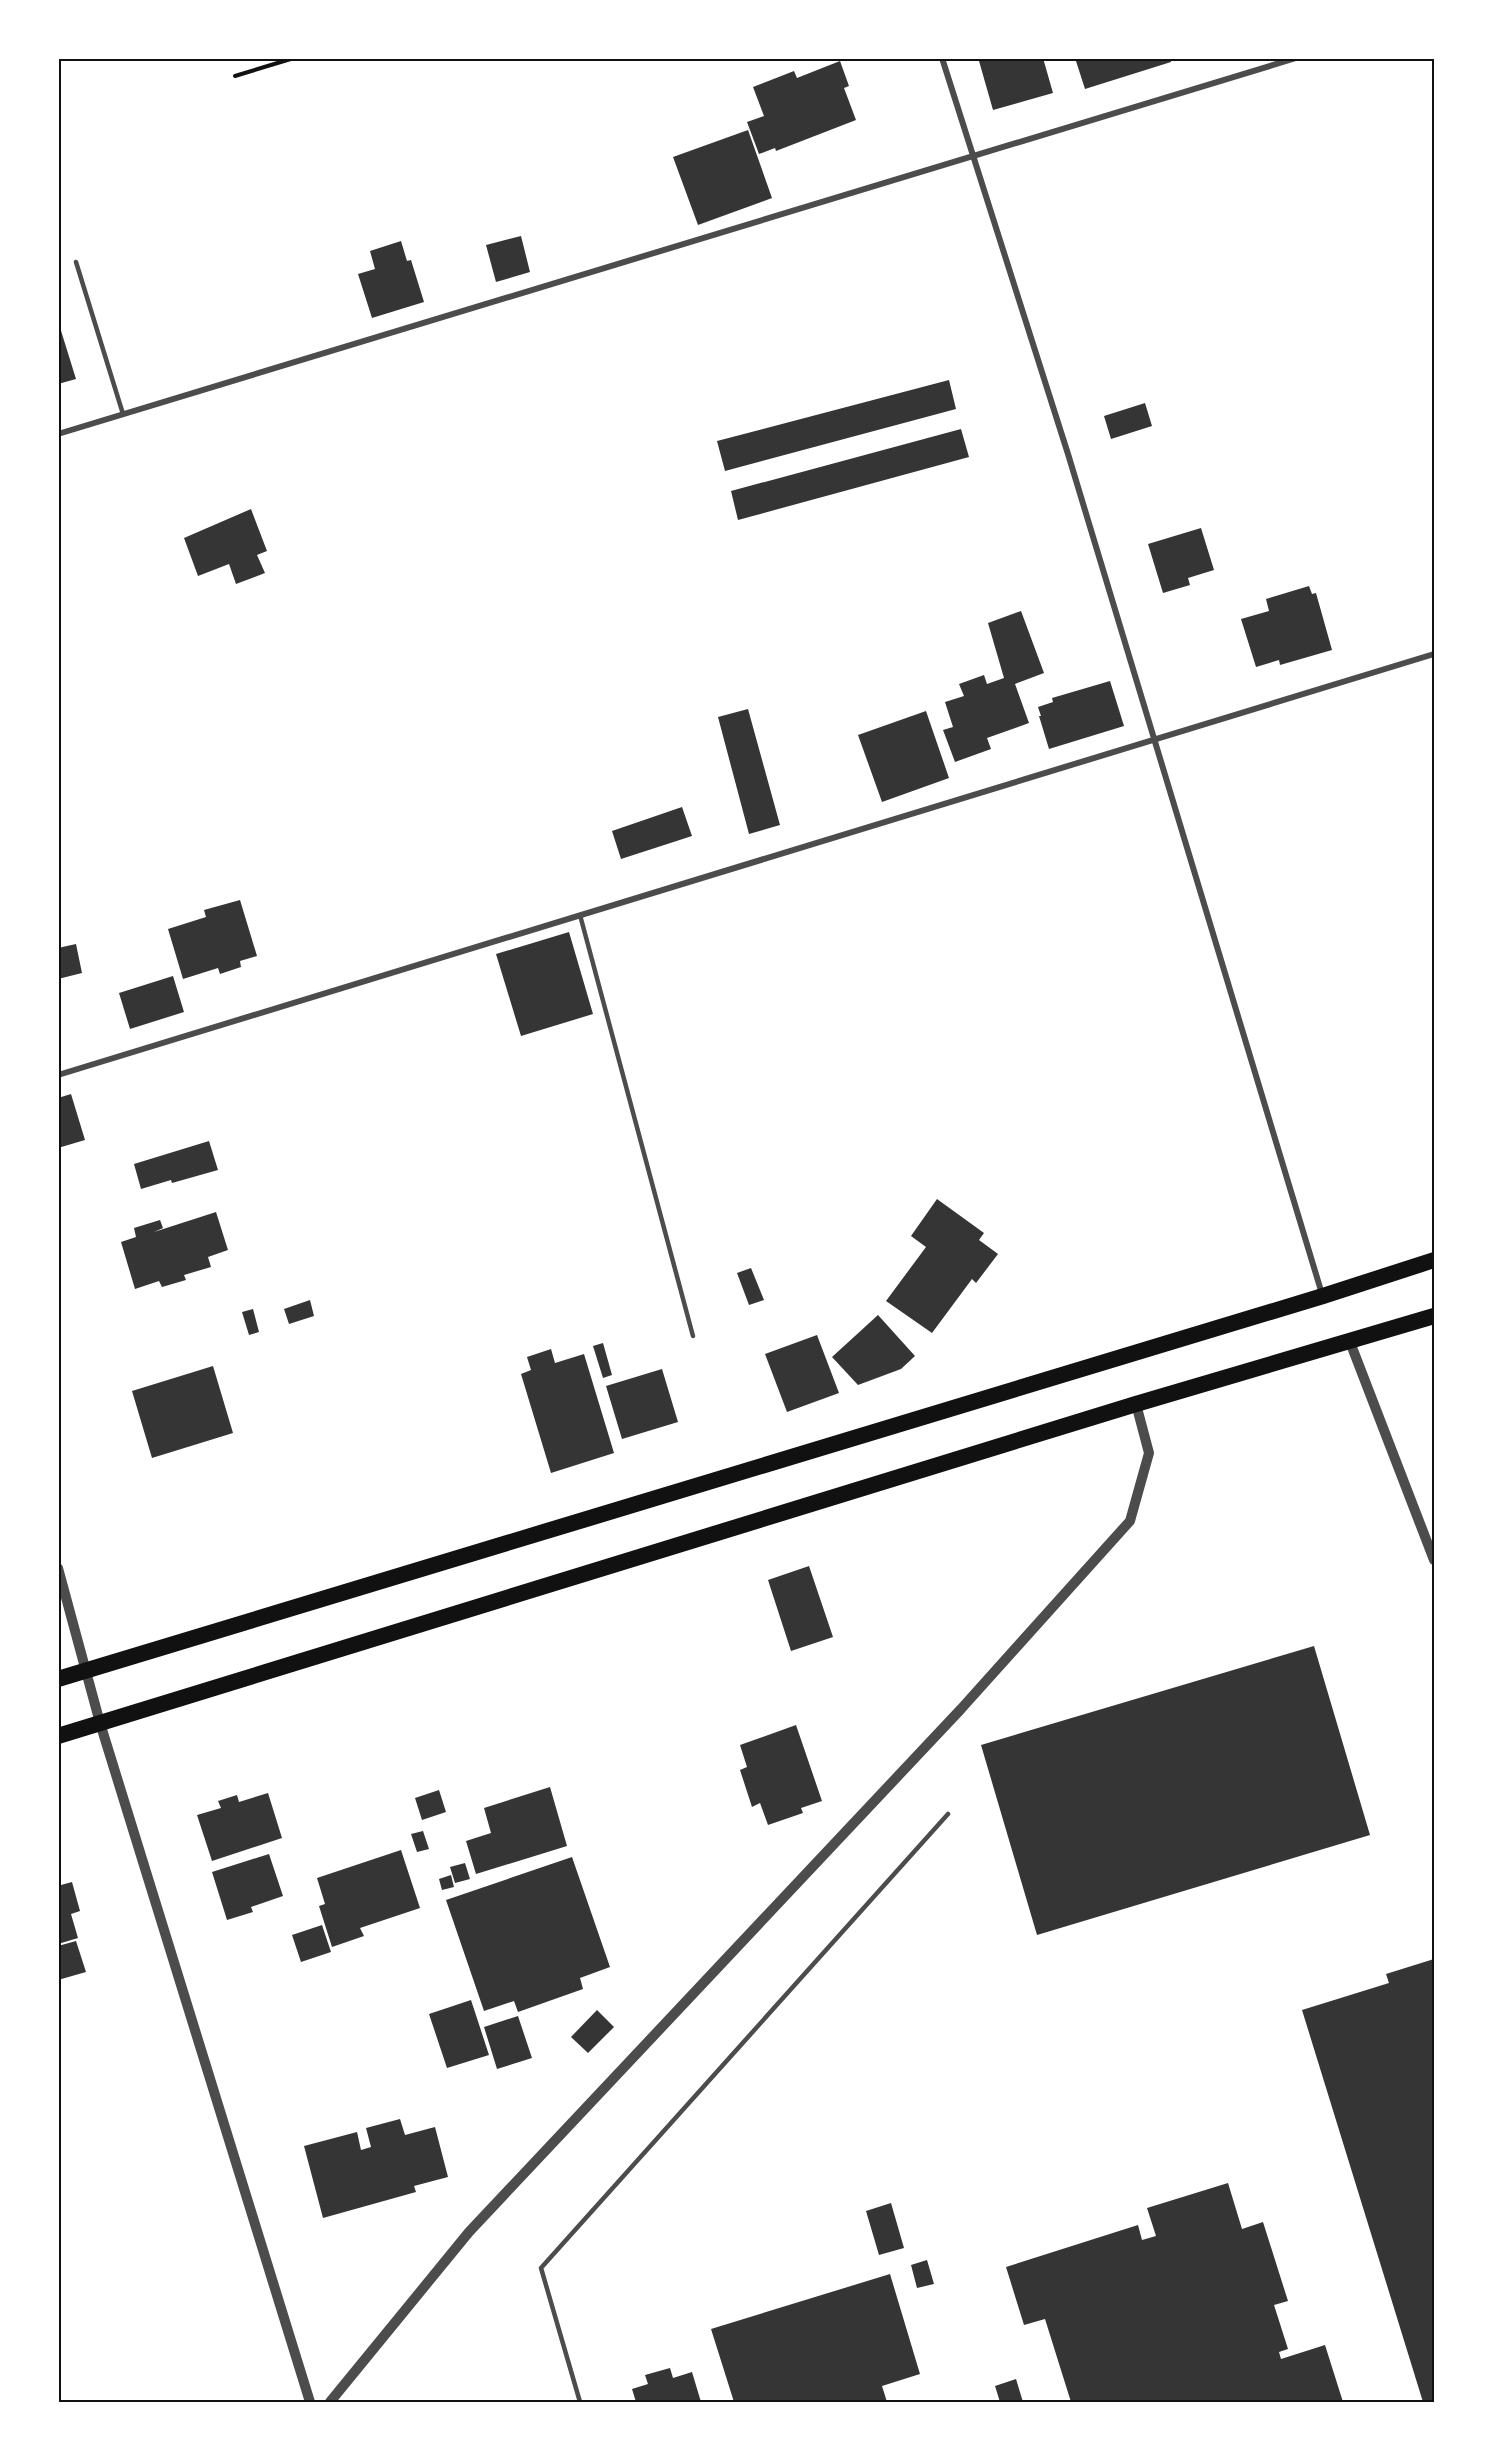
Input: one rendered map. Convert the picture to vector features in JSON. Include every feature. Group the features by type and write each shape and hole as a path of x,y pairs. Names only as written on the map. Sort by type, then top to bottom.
{"highway":[{"path":"58,1679 1323,1296 1434,1260"},
{"path":"58,1736 1136,1404 1434,1316"}],"street":[{"path":"942,58 1068,454 1323,1296"},
{"path":"58,434 1296,58"},
{"path":"58,1075 1154,742 1434,654"},
{"path":"1350,1342 1434,1560"},
{"path":"330,2403 469,2232 961,1709 1130,1521 1149,1454 1136,1404"},
{"path":"58,1568 100,1723 310,2403"}],"lane":[{"path":"76,262 123,414"},
{"path":"580,915 693,1336"},
{"path":"580,2403 541,2268 948,1814"}],"path":[{"path":"235,76 294,58"}],"building":[{"path":"988,58 1043,58 1053,93 993,110 979,61"},
{"path":"1075,58 1170,58 1171,62 1085,89"},
{"path":"840,61 849,86 844,88 856,120 776,151 775,148 759,154 747,122 764,116 753,87 794,71 797,78"},
{"path":"748,130 772,198 698,225 673,157"},
{"path":"521,236 530,272 496,282 486,245"},
{"path":"401,241 407,261 411,260 424,302 372,318 358,274 375,269 370,251"},
{"path":"58,321 76,379 58,384"},
{"path":"949,380 956,409 725,471 717,441"},
{"path":"1145,403 1152,426 1111,439 1104,416"},
{"path":"961,429 969,457 738,520 731,491"},
{"path":"251,509 267,551 257,555 265,573 236,584 229,564 198,576 184,538"},
{"path":"1201,528 1214,570 1188,578 1190,585 1163,593 1148,544"},
{"path":"1309,586 1312,594 1316,593 1332,650 1280,665 1279,660 1256,667 1241,619 1269,611 1266,599"},
{"path":"1021,611 1044,673 1015,684 1029,723 987,738 991,749 955,762 943,730 953,727 945,702 964,696 959,684 984,675 987,684 1004,678 988,623"},
{"path":"1110,681 1124,726 1049,749 1038,707 1053,702 1052,698"},
{"path":"748,709 780,825 749,834 718,717"},
{"path":"926,711 949,778 882,802 858,735"},
{"path":"682,807 692,836 621,859 612,831"},
{"path":"240,900 257,956 240,961 241,967 220,974 218,968 183,979 168,929 206,917 204,910"},
{"path":"569,932 593,1014 521,1036 496,954"},
{"path":"76,944 82,973 58,979 58,948"},
{"path":"173,976 184,1012 130,1029 119,993"},
{"path":"71,1094 85,1140 58,1148 58,1098"},
{"path":"209,1141 218,1170 141,1189 134,1164"},
{"path":"937,1199 984,1233 979,1240 998,1254 976,1283 972,1279 932,1333 886,1301 926,1247 911,1236"},
{"path":"216,1212 228,1250 208,1257 211,1267 184,1275 186,1280 162,1287 159,1281 135,1289 121,1242 136,1237 134,1228 160,1220 163,1228 154,1232"},
{"path":"751,1268 764,1300 749,1305 737,1273"},
{"path":"310,1300 314,1316 289,1324 284,1309"},
{"path":"253,1309 259,1332 249,1335 242,1312"},
{"path":"878,1315 915,1356 901,1369 858,1385 832,1357"},
{"path":"817,1335 839,1393 787,1412 765,1354"},
{"path":"603,1343 612,1375 603,1378 593,1346"},
{"path":"551,1349 555,1363 584,1354 614,1453 551,1473 521,1374 531,1370 527,1357"},
{"path":"213,1366 233,1433 152,1458 132,1391"},
{"path":"662,1369 678,1422 622,1439 606,1386"},
{"path":"809,1566 833,1637 791,1651 768,1580"},
{"path":"1314,1646 1370,1835 1037,1935 981,1745"},
{"path":"796,1725 822,1801 801,1808 803,1813 768,1825 760,1803 752,1807 740,1770 747,1767 740,1745"},
{"path":"550,1787 567,1846 476,1874 466,1841 491,1833 484,1808"},
{"path":"439,1790 446,1812 422,1820 415,1798"},
{"path":"268,1793 282,1838 212,1861 197,1815 221,1808 218,1801 237,1795 239,1802"},
{"path":"423,1831 429,1849 417,1852 411,1834"},
{"path":"401,1850 420,1908 360,1928 364,1936 332,1947 319,1906 325,1904 317,1878"},
{"path":"269,1854 283,1896 251,1907 253,1912 227,1920 212,1872"},
{"path":"572,1857 610,1967 580,1978 583,1989 518,2012 514,2001 484,2011 446,1900"},
{"path":"465,1863 470,1879 455,1883 450,1867"},
{"path":"451,1875 454,1887 442,1890 439,1879"},
{"path":"58,1878 61,1885 72,1882 80,1911 71,1914 78,1938 58,1944"},
{"path":"322,1925 331,1952 301,1962 292,1935"},
{"path":"76,1941 86,1972 58,1980 58,1946"},
{"path":"1434,1959 1434,2402 1423,2402 1302,2010 1389,1983 1386,1974"},
{"path":"471,2000 489,2055 447,2068 429,2014"},
{"path":"597,2010 614,2027 588,2053 571,2037"},
{"path":"518,2016 532,2058 497,2069 484,2027"},
{"path":"400,2119 405,2135 435,2127 448,2177 414,2186 416,2192 323,2218 304,2146 357,2132 361,2150 371,2147 366,2128"},
{"path":"1228,2183 1242,2229 1263,2222 1288,2301 1274,2305 1288,2349 1279,2352 1281,2359 1325,2345 1343,2402 1071,2402 1045,2319 1024,2325 1006,2267 1138,2225 1142,2240 1156,2236 1147,2208"},
{"path":"891,2203 904,2248 879,2255 866,2211"},
{"path":"927,2260 934,2284 917,2288 911,2265"},
{"path":"890,2274 920,2374 882,2386 887,2402 734,2402 711,2329"},
{"path":"670,2368 673,2378 692,2372 701,2402 636,2402 632,2389 648,2384 645,2375"},
{"path":"1016,2379 1023,2402 1000,2402 995,2386"}]}
